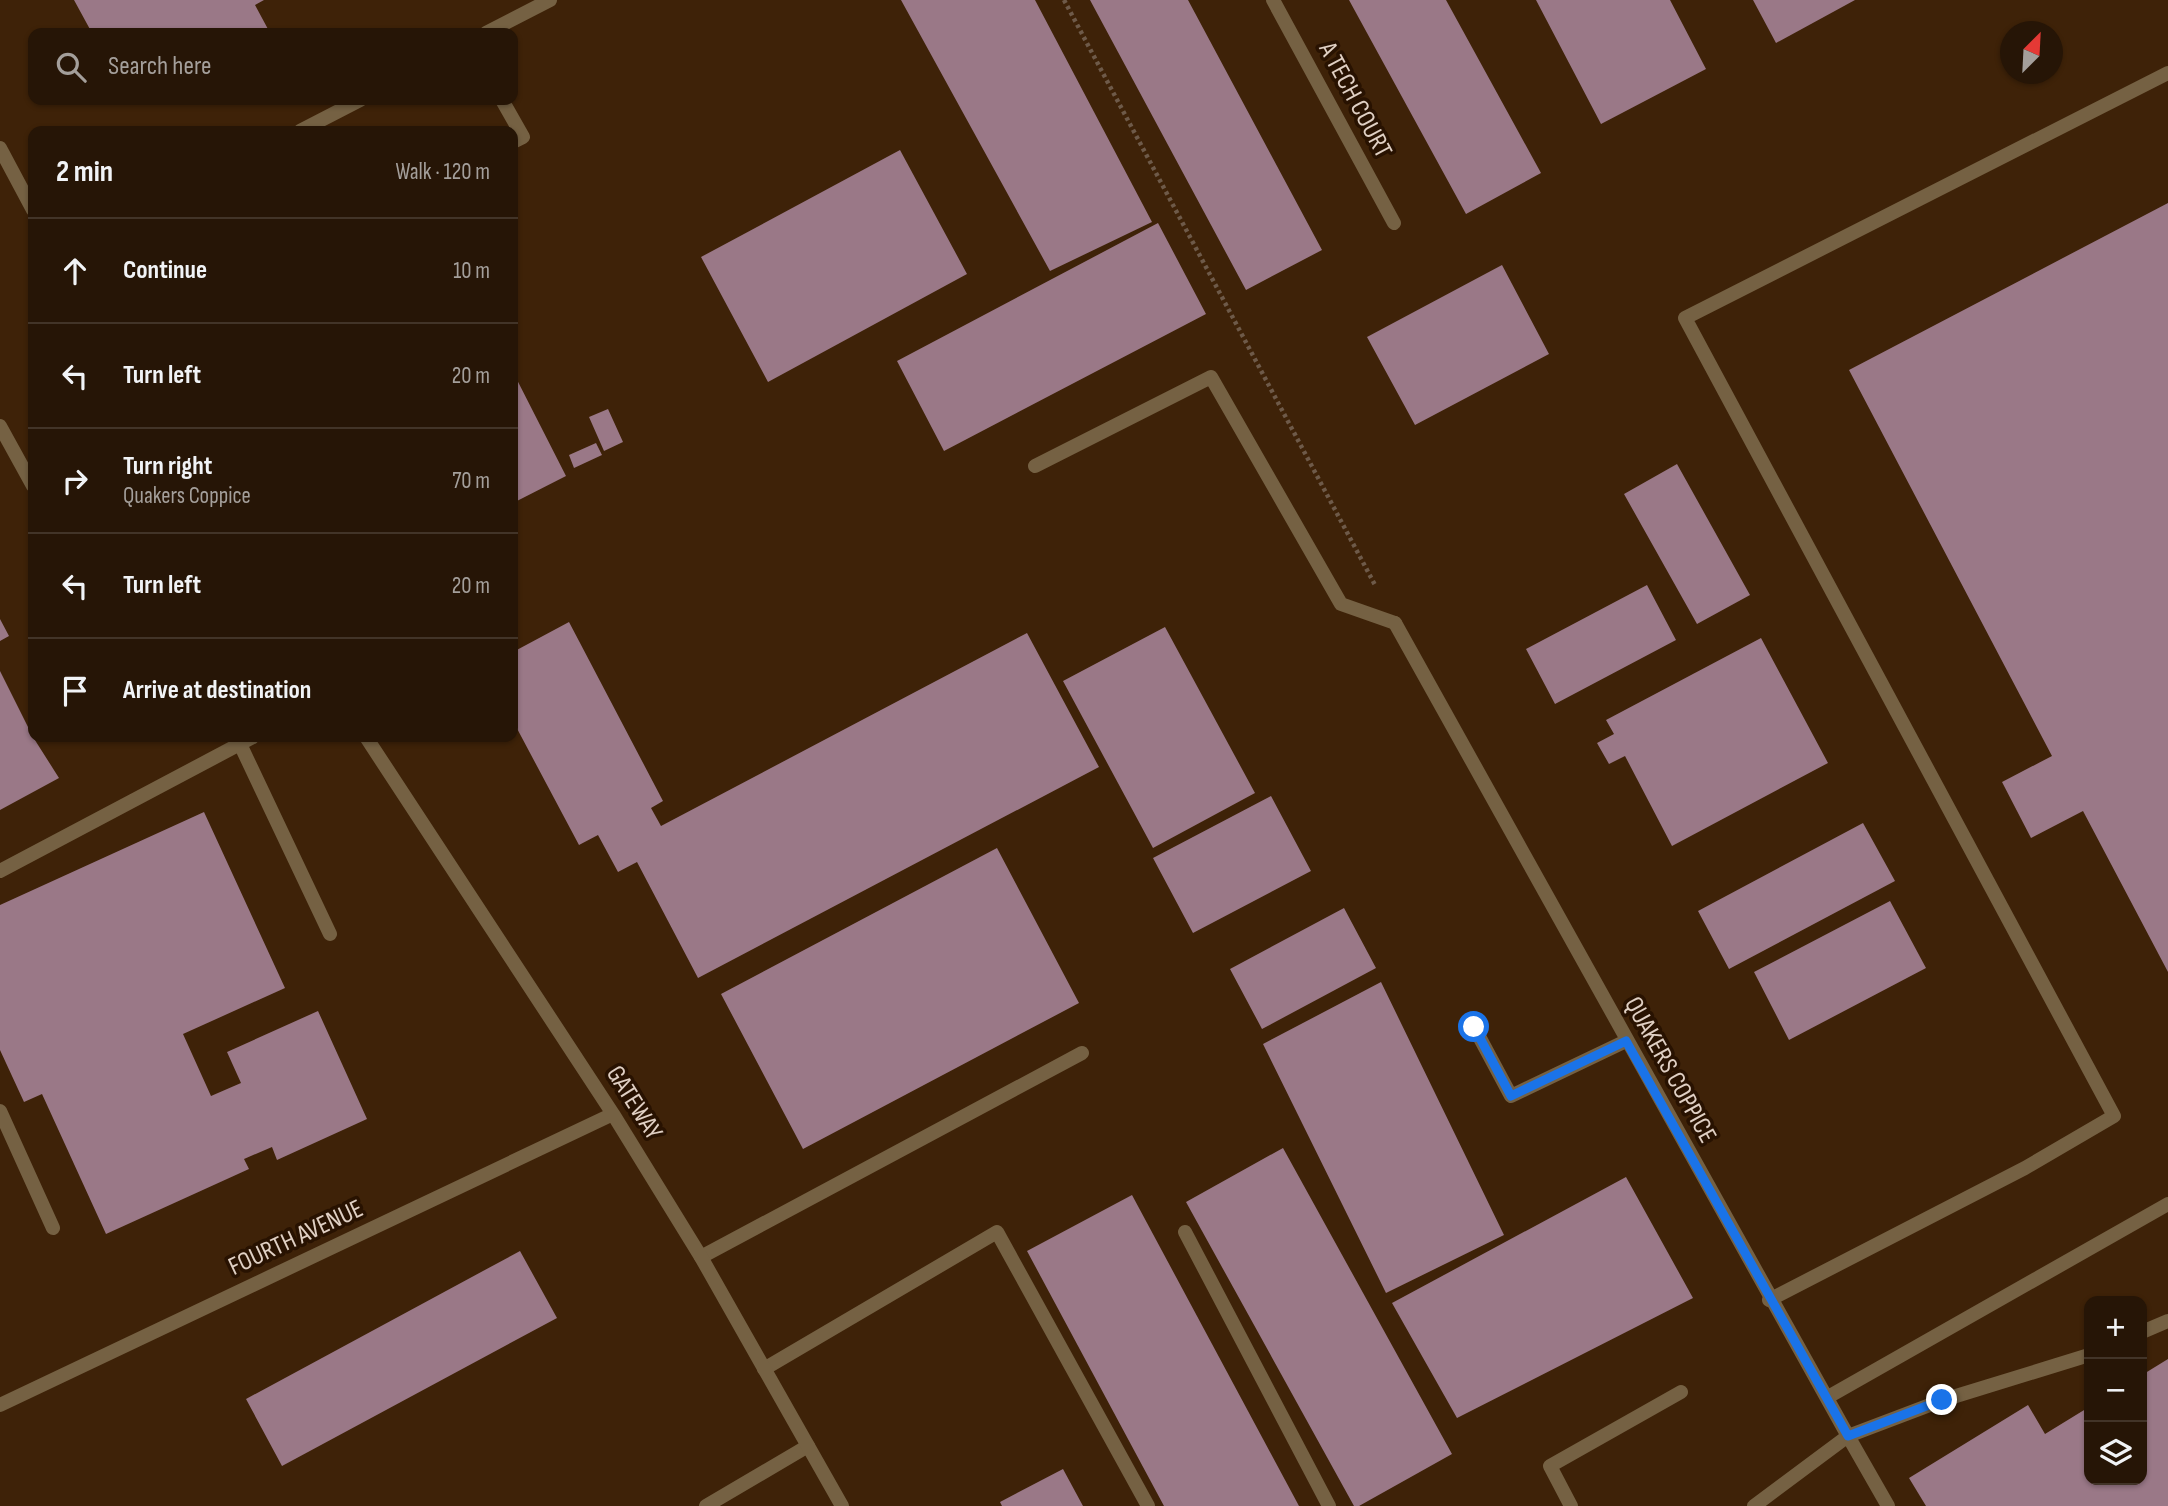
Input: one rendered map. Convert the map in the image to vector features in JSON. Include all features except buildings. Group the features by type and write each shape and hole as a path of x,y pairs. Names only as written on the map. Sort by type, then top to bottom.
{"street":[{"path":"496,28 550,0"},
{"name":"A TECH COURT","path":"1273,0 1394,223"},
{"path":"1769,1300 2025,1168 2114,1116 1685,318 2168,73"},
{"path":"310,126 350,105"},
{"path":"505,105 517,126"},
{"path":"0,148 28,201"},
{"path":"1035,466 1211,377 1340,604 1395,623"},
{"path":"0,426 28,477"},
{"name":"QUAKERS COPPICE","path":"1395,623 1769,1300 1828,1397 1888,1506"},
{"path":"0,871 244,742"},
{"name":"GATEWAY","path":"369,742 613,1114 701,1257 842,1506"},
{"path":"240,744 331,934"},
{"path":"1474,1027 1511,1096 1626,1041"},
{"path":"701,1257 1082,1053"},
{"path":"0,1111 53,1228"},
{"name":"FOURTH AVENUE","path":"0,1405 613,1114"},
{"path":"1828,1397 2168,1204"},
{"path":"764,1369 997,1232 1147,1506"},
{"path":"1185,1232 1329,1506"},
{"path":"2147,1330 2168,1321"},
{"path":"1754,1506 1848,1436 1942,1400 2084,1357"},
{"path":"1571,1506 1549,1466 1681,1392"},
{"path":"706,1506 808,1446"}],"path":[{"path":"1064,0 1395,623"}],"shaded area":[{"path":"0,0 2168,0 2168,1506 0,1506"}],"route":[{"path":"1474,1027 1511,1096 1626,1041 1769,1300 1828,1397 1848,1436 1942,1400"}]}
